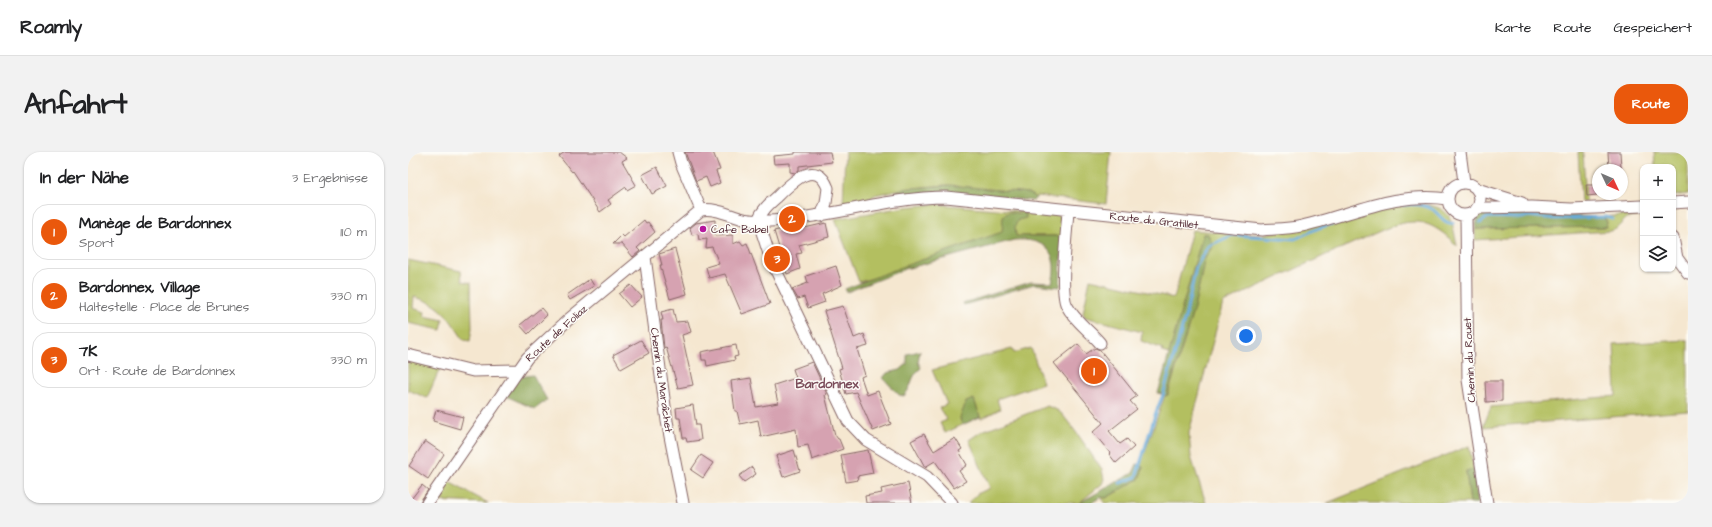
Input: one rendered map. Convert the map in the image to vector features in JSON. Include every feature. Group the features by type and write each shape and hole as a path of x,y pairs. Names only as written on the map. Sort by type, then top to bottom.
{"street":[{"path":"678,152 681,163 702,210"},
{"path":"1460,152 1464,182"},
{"path":"821,216 826,203 828,188 819,177 808,174 797,178 763,210 758,220 771,260 848,421 866,440 927,477 952,503"},
{"path":"1477,188 1481,197 1478,208 1472,214 1466,216 1454,212 1450,207 1448,199 1451,188 1458,183 1464,182 1532,207"},
{"name":"Route du Gratillet","path":"702,210 714,209 740,218 769,221 821,216 901,201 934,197 1262,230 1300,227 1394,199 1426,197 1448,199"},
{"path":"1676,203 1688,202"},
{"path":"1478,208 1532,207 1571,210 1640,206"},
{"name":"Route de Foliaz","path":"427,503 517,370 538,347 555,331 702,210"},
{"path":"1068,211 1064,288 1065,303 1071,313 1100,343"},
{"name":"Chemin du Rouet","path":"1466,216 1468,380 1487,503"},
{"path":"1676,253 1677,258 1688,273"},
{"name":"Chemin du Maraîchet","path":"645,257 667,421 683,503"},
{"path":"408,355 473,371 517,370"}],"green space":[{"path":"845,152 1111,152 1106,204 1037,196 1036,198 1028,193 946,185 901,189 875,195 864,203 843,206"},
{"path":"1578,152 1583,152 1586,202 1581,202"},
{"path":"1654,152 1688,152 1688,194 1676,196 1676,164 1655,164"},
{"path":"950,185 1028,193 1036,198 1033,201 943,191 895,196 896,192 901,189"},
{"path":"1415,203 1436,207 1443,210 1447,214 1451,219 1457,246 1443,233 1426,224 1413,222 1399,224 1324,256 1223,303 1189,433 1191,457 1206,503 1105,503 1101,497 1106,498 1139,479 1143,468 1140,466 1165,395 1168,395 1194,308 1205,258 1212,246 1208,234 1203,234 1169,354 1162,352 1163,349 1141,341 1142,332 1085,317 1083,313 1090,279 1174,298 1192,230 1260,235 1378,208"},
{"path":"935,204 1056,214 1062,218 1062,236 1021,236 859,282 835,219 905,207"},
{"path":"1009,212 1026,214 1026,218 1018,220 1015,226 1016,236 1062,236 1060,287 1034,284 964,305 963,303 1031,282 1052,283 1054,262 1047,249 1034,241 1014,240 905,269 847,292 845,289 899,268 1002,232 1003,216"},
{"path":"1486,212 1603,217 1607,222 1606,227 1475,229 1478,217"},
{"path":"1640,213 1640,216 1627,218 1616,229 1610,231 1475,240 1475,229 1606,227 1607,222 1603,217"},
{"path":"1203,234 1208,234 1213,246 1205,258 1194,308 1167,396 1158,393"},
{"path":"408,260 461,271 462,281 471,283 472,328 470,341 464,340 449,319 438,308 424,300 414,297 413,308 425,312 424,316 443,320 441,330 408,323"},
{"path":"1688,340 1688,411 1483,427 1491,407 1616,396 1614,344"},
{"path":"1031,348 1043,383 997,399 1000,409 981,419 974,400 960,418 962,425 945,433 940,423 947,420 939,408 947,404 932,370 1012,349 1014,353"},
{"path":"920,351 918,362 921,368 913,378 904,396 899,395 883,378 887,373 900,370 907,364 907,354"},
{"path":"408,358 441,366 427,398 408,390"},
{"path":"533,375 547,400 535,409 506,396 519,377"},
{"path":"974,399 980,417 962,425 960,418 966,402"},
{"path":"1047,406 1062,414 1079,436 1102,470 1104,479 1102,484 1079,503 968,503 977,494 990,488 969,440 982,431"},
{"path":"1469,446 1474,469 1466,471 1470,503 1327,503"},
{"path":"1137,464 1143,467 1139,479 1106,498 1101,497 1091,503 1079,503 1133,473"},
{"path":"1474,469 1478,503 1470,503 1466,471"},
{"path":"447,481 488,503 434,501"}],"building":[{"path":"565,152 619,152 627,158 622,161 636,185 627,190 626,187 608,200 611,204 600,212 573,171 572,172 559,156"},
{"path":"685,152 713,152 720,170 716,171 720,183 710,187 706,177 696,181"},
{"path":"795,152 830,152 832,162 799,166 799,170 795,173 790,172 790,163 774,164 773,156 795,154"},
{"path":"1608,152 1620,152 1621,164 1609,164"},
{"path":"657,167 667,186 652,194 642,175"},
{"path":"1586,185 1592,185 1592,196 1587,196"},
{"path":"644,220 646,223 648,222 655,232 637,248 640,251 633,257 622,244 613,244 622,235 624,237"},
{"path":"715,220 715,236 733,235 733,244 740,241 743,245 747,243 770,304 742,314 725,274 709,278 706,267 719,263 712,247 706,248 707,239 699,240 698,234 692,235 690,228 696,223"},
{"path":"826,223 829,237 799,245 802,253 796,254 800,269 787,274 774,231 794,226 796,230"},
{"path":"675,249 687,294 670,299 660,265 662,265 659,254"},
{"path":"836,266 842,285 822,294 825,302 808,308 804,297 798,299 792,289 808,283 806,276"},
{"path":"590,279 594,286 570,300 567,295"},
{"path":"631,285 642,297 630,307 619,294"},
{"path":"843,306 854,338 864,334 868,346 857,349 865,375 861,377 867,395 878,391 891,424 873,431 856,392 846,394 839,369 842,368 824,311"},
{"path":"541,308 547,315 528,334 520,325"},
{"path":"673,309 676,322 688,321 691,332 682,335 693,385 678,388 666,347 664,348 661,320 663,320 661,312"},
{"path":"641,340 649,353 621,369 613,355"},
{"path":"1078,344 1086,354 1095,348 1100,350 1137,396 1130,401 1137,409 1109,431 1120,444 1127,439 1134,447 1116,463 1093,432 1103,423 1054,363"},
{"path":"736,345 738,356 734,357 735,360 707,366 706,360 702,360 701,352"},
{"path":"812,362 827,394 825,395 835,435 839,439 843,449 812,460 808,445 798,447 796,429 761,437 758,420 740,424 737,411 735,411 731,381 751,378 756,407 778,403 774,385 796,378 793,369"},
{"path":"1485,381 1502,381 1502,401 1486,402"},
{"path":"693,405 696,425 699,425 701,440 687,442 686,438 683,438 680,418 677,418 676,408"},
{"path":"436,410 463,417 460,429 433,421"},
{"path":"924,434 934,451 955,438 962,449 959,451 967,465 959,471 966,481 954,488 935,461 925,467 911,441"},
{"path":"425,441 444,454 428,479 409,466"},
{"path":"794,450 800,471 783,477 776,456"},
{"path":"868,450 873,473 857,476 858,480 846,482 841,455"},
{"path":"701,455 713,463 703,478 691,470"},
{"path":"752,467 756,474 744,482 739,476"},
{"path":"908,483 912,503 866,503 865,496 882,493 881,489"},
{"path":"422,485 428,490 419,503 408,503"}],"waterway":[{"path":"1403,205 1410,204 1429,207 1447,222 1453,223"},
{"path":"1120,483 1136,477 1156,412 1163,395 1186,314 1196,267 1208,246 1233,235 1295,239 1319,228 1362,214"},
{"path":"1480,223 1488,217 1521,218 1529,216 1556,219 1605,217 1613,219"}],"place":[{"name":"Bardonnex, Village","path":"792,219"},
{"name":"Cafe Babel","path":"703,229"},
{"name":"7K","path":"777,259"},
{"name":"Manège de Bardonnex","path":"1094,371"}],"district":[{"name":"Bardonnex","path":"827,383"}]}
